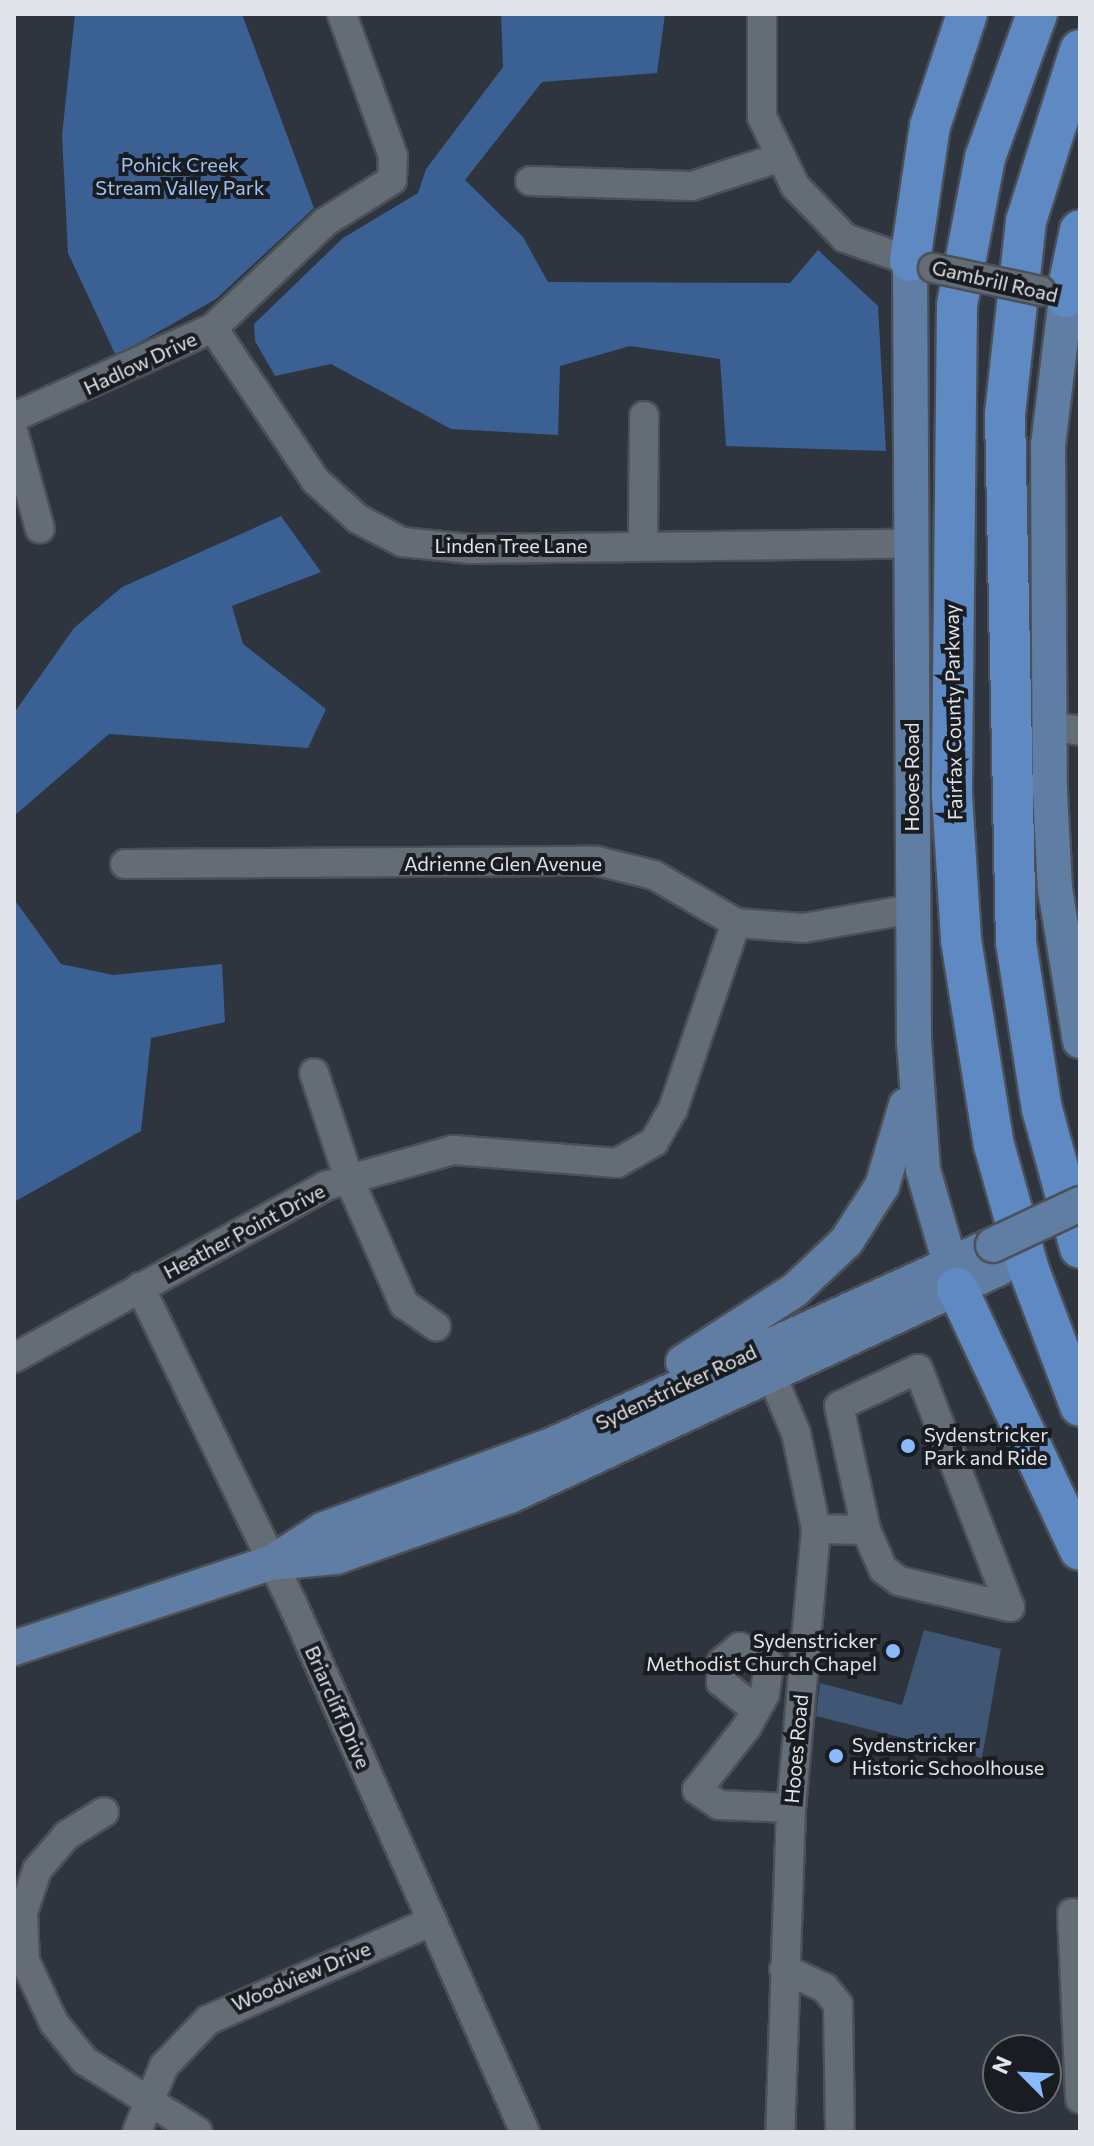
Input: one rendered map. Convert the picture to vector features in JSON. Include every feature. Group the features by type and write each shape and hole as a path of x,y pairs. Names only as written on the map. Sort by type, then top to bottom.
{"highway":[{"path":"922,264 930,126 967,14"},
{"name":"Fairfax County Parkway","path":"1037,14 985,158 957,305 952,795 961,940 992,1132 1029,1270 1080,1406"},
{"path":"1080,50 1026,221 1005,414 1016,942 1040,1098 1080,1248"},
{"path":"1062,296 1080,230"},
{"path":"953,1276 1080,1550"}],"main road":[{"name":"Hooes Road","path":"922,264 910,544 914,1041 923,1170 953,1276"},
{"path":"1062,296 1048,445 1065,729 1055,889 1080,1041"},
{"path":"556,1443 775,1303 837,1252 888,1172 914,1041"},
{"name":"Sydenstricker Road","path":"14,1648 270,1563 336,1557 446,1520 766,1362 996,1256 1080,1204"},
{"name":"Sydenstricker Road","path":"996,1256 1080,1230"},
{"name":"Sydenstricker Road","path":"270,1563 324,1529 766,1362"}],"street":[{"name":"Hadlow Drive","path":"14,417 213,328 325,222 395,174 342,14"},
{"name":"Gambrill Road","path":"762,14 762,117 778,158 831,227 922,264 1062,296"},
{"path":"530,181 692,186 778,158"},
{"name":"Linden Tree Lane","path":"213,328 316,481 377,531 449,549 643,543 910,544"},
{"path":"643,543 644,416"},
{"path":"14,434 40,529"},
{"name":"Adrienne Glen Avenue","path":"125,864 597,861 654,875 736,923 804,928 912,909"},
{"name":"Heather Point Drive","path":"14,1358 140,1287 349,1179 453,1150 617,1163 654,1142 698,1034 736,923"},
{"path":"314,1073 349,1179 404,1304 436,1326"},
{"name":"Briarcliff Drive","path":"140,1287 270,1563 525,2132"},
{"name":"Hooes Road","path":"766,1362 807,1470 816,1529 791,1808 780,2132"},
{"path":"918,1369 1010,1607 899,1581 878,1561 866,1530 839,1406 918,1369"},
{"path":"816,1529 866,1530"},
{"path":"756,1710 697,1790 719,1805 791,1808"},
{"path":"104,1812 67,1835 37,1870 23,1912 25,1961 67,2042 110,2082 198,2132"},
{"path":"1072,1913 1080,2099"},
{"name":"Woodview Drive","path":"137,2132 164,2066 208,2020 432,1921"},
{"path":"784,1969 825,1988 838,2004 840,2132"}],"shaded area":[{"path":"924,1630 1001,1649 982,1758 816,1716 820,1683 902,1705"}],"green space":[{"name":"Pohick Creek Stream Valley Park","path":"75,14 242,14 314,208 216,299 116,356 68,253 62,135"},
{"path":"501,14 665,14 657,73 542,82 465,180 523,237 548,282 790,283 818,250 878,306 886,451 726,446 720,359 630,346 560,366 558,435 451,429 331,364 275,376 255,341 254,324 343,238 418,193 426,169 503,67"},
{"path":"281,516 321,572 232,606 243,644 326,709 308,748 109,734 14,816 14,713 74,628 122,587"},
{"path":"14,899 61,964 113,975 222,964 225,1022 151,1038 141,1131 14,1202"}],"place":[{"name":"Sydenstricker Park and Ride","path":"908,1446"},
{"name":"Sydenstricker Methodist Church Chapel","path":"893,1651"},
{"name":"Sydenstricker Historic Schoolhouse","path":"836,1756"}]}
